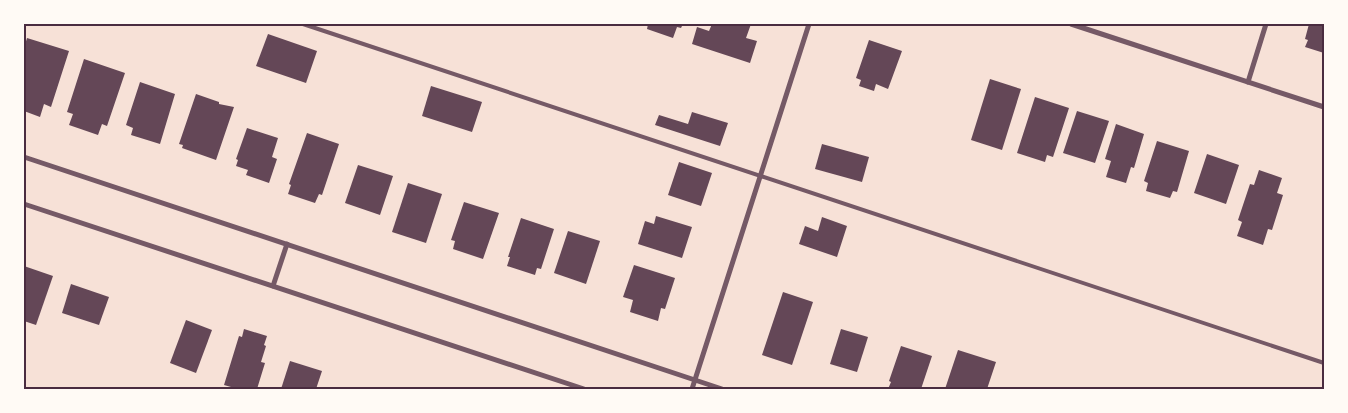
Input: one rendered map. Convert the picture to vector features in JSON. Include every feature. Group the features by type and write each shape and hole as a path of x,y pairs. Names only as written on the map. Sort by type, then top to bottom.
{"street":[{"path":"692,389 809,24"},
{"path":"1071,24 1324,107"},
{"path":"1248,82 1266,24"},
{"path":"24,157 722,389"},
{"path":"24,204 584,389"},
{"path":"272,286 287,244"}],"lane":[{"path":"303,24 1324,363"}],"building":[{"path":"648,24 683,24 681,28 677,27 673,38 647,29"},
{"path":"712,24 751,24 746,38 757,41 750,63 692,44 697,27 709,31"},
{"path":"1309,24 1324,24 1324,53 1305,47 1308,40 1305,39"},
{"path":"268,34 317,51 306,83 256,66"},
{"path":"27,38 69,51 51,107 44,104 40,117 24,111 24,48"},
{"path":"869,40 902,51 888,89 876,84 874,91 859,86 861,80 856,78"},
{"path":"84,59 125,73 107,126 102,124 98,135 69,125 73,114 67,112"},
{"path":"990,79 1021,89 1002,150 971,140"},
{"path":"140,82 175,94 160,144 131,135 133,128 126,125"},
{"path":"431,86 482,102 472,132 422,116"},
{"path":"196,94 219,102 219,104 234,107 216,160 182,148 183,145 179,144"},
{"path":"1035,97 1069,108 1053,157 1047,155 1045,162 1017,153"},
{"path":"1077,111 1109,121 1095,163 1063,153"},
{"path":"692,112 728,123 720,146 655,125 659,115 688,124"},
{"path":"1116,124 1144,134 1134,168 1131,167 1126,183 1106,177 1111,161 1105,159"},
{"path":"247,128 278,138 272,157 277,159 269,183 246,175 248,170 236,166 238,160 236,159"},
{"path":"307,133 339,144 322,195 319,194 315,203 288,194 291,185 289,184"},
{"path":"1157,141 1189,151 1177,192 1173,191 1170,198 1146,191 1148,183 1144,181"},
{"path":"822,144 869,157 862,182 815,169"},
{"path":"1207,154 1239,165 1226,204 1194,193"},
{"path":"679,162 712,173 701,206 668,195"},
{"path":"358,165 393,176 380,215 345,203"},
{"path":"1259,170 1282,178 1277,193 1283,195 1272,230 1268,229 1263,245 1237,236 1242,222 1238,220 1250,184 1254,185"},
{"path":"408,183 442,194 426,243 392,232"},
{"path":"464,202 499,213 483,259 453,249 455,241 451,240"},
{"path":"656,216 692,227 682,258 638,244 645,221 654,224"},
{"path":"822,217 847,226 837,257 799,244 805,226 818,231"},
{"path":"521,218 554,229 541,269 537,268 535,275 507,266 510,257 508,257"},
{"path":"568,231 600,241 586,284 554,273"},
{"path":"634,265 675,278 665,309 661,308 658,321 630,312 633,300 623,297"},
{"path":"24,266 53,276 36,325 24,321"},
{"path":"71,284 109,297 99,325 62,313"},
{"path":"783,292 813,302 792,365 762,355"},
{"path":"186,320 212,330 196,373 170,363"},
{"path":"244,329 267,336 261,362 265,363 257,389 238,389 224,385 239,336 242,337"},
{"path":"841,329 868,337 857,372 830,364"},
{"path":"901,346 932,356 921,389 888,389"},
{"path":"958,350 996,362 987,389 945,389"},
{"path":"290,361 322,371 316,389 281,389"}]}
